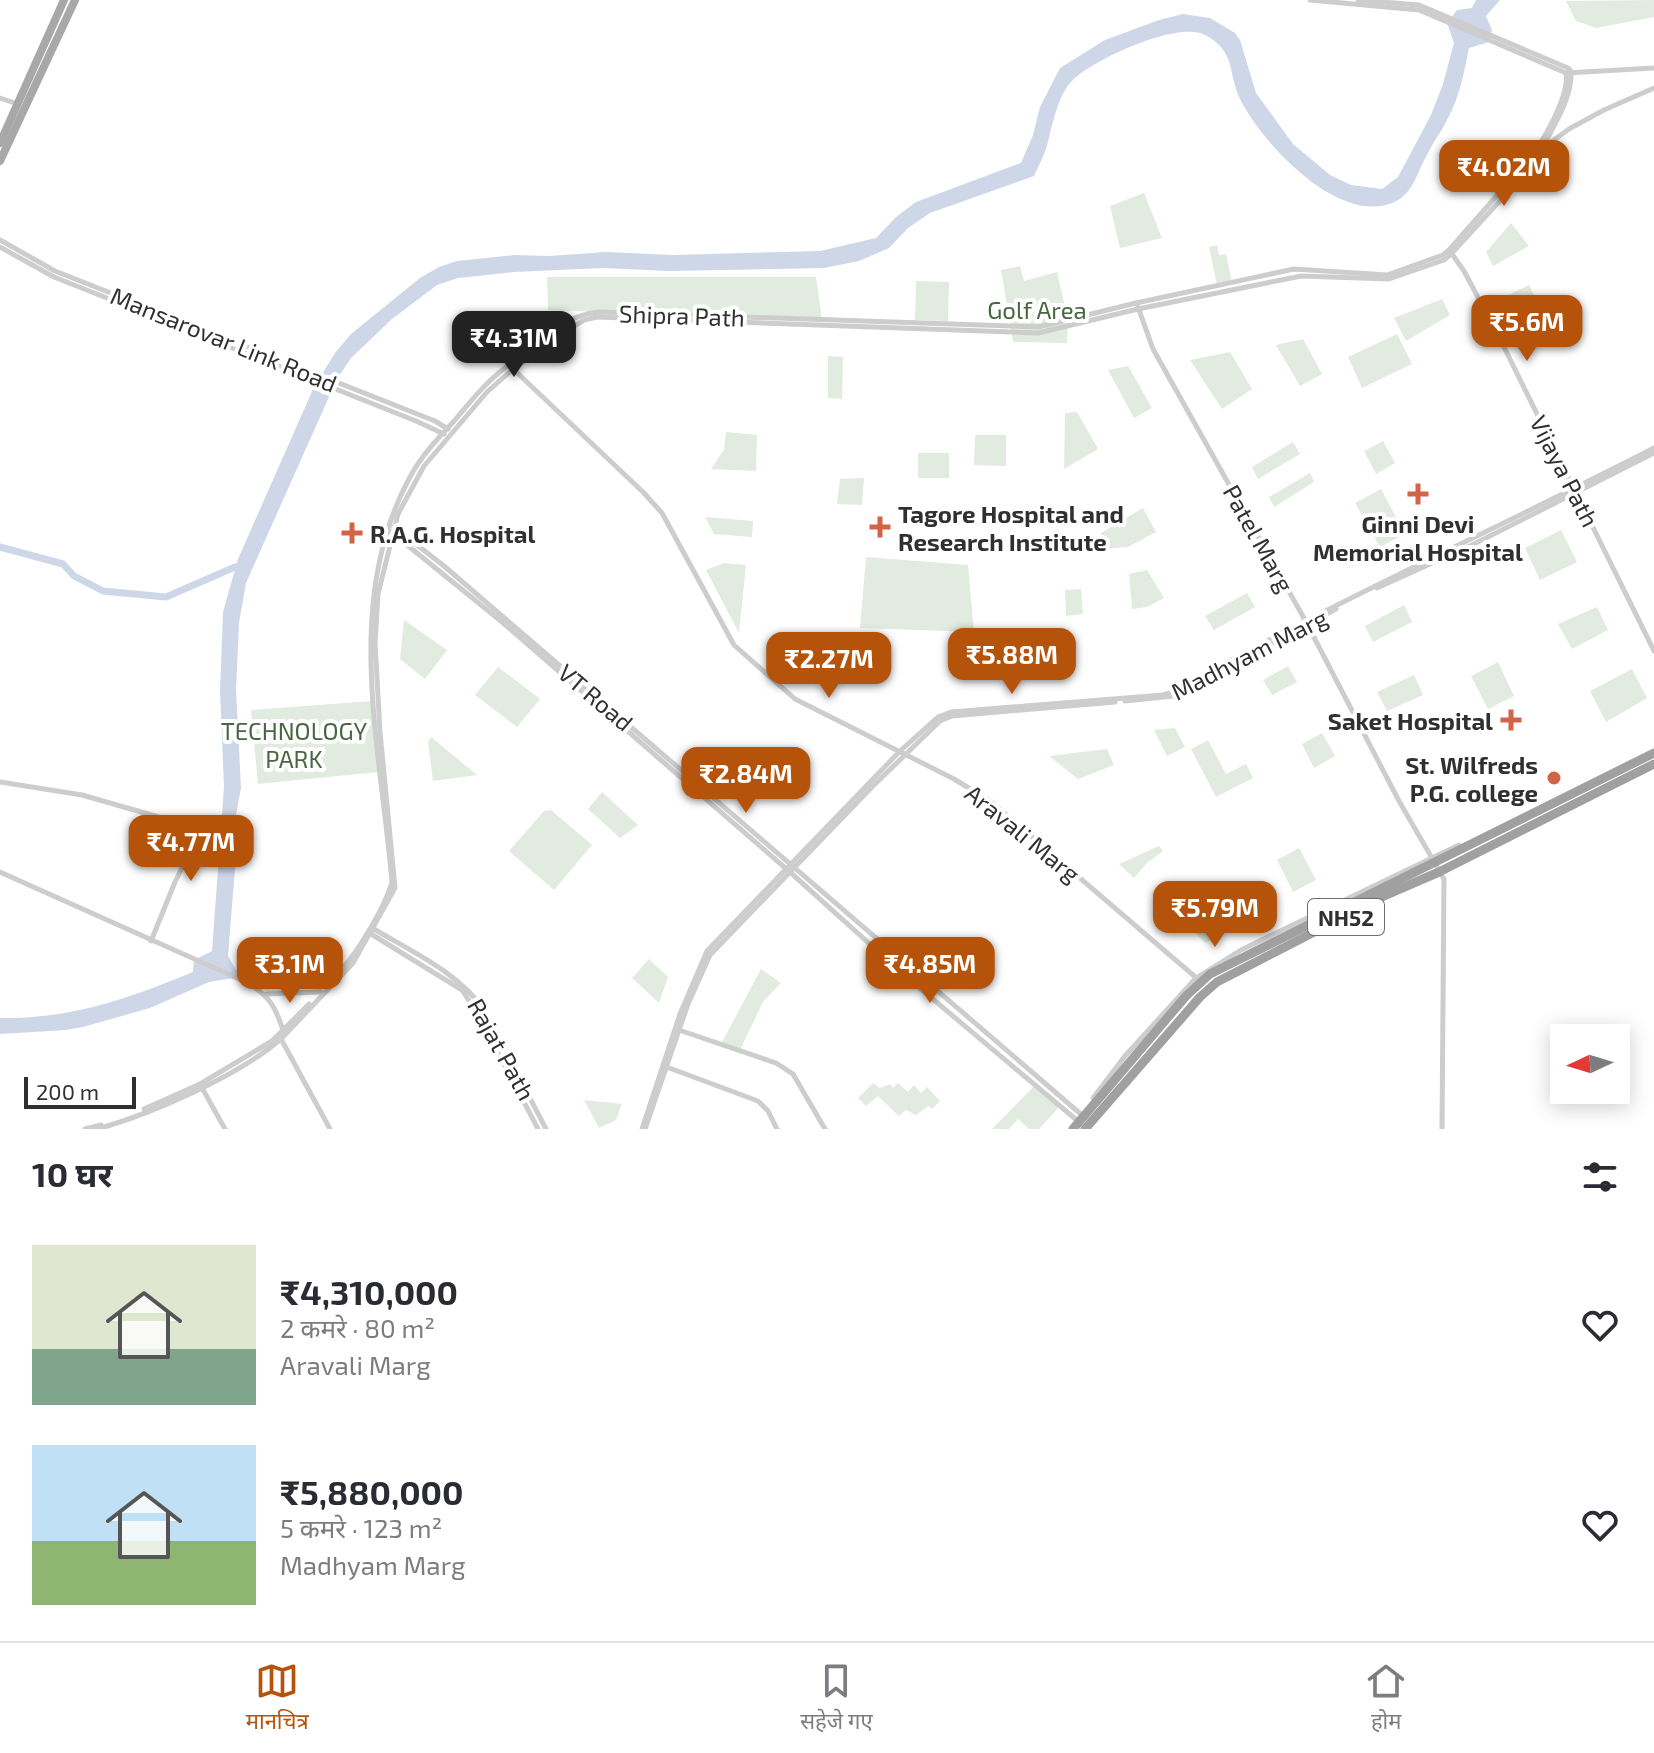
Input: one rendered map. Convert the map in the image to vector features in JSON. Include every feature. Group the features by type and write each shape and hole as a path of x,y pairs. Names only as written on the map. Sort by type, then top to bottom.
{"highway":[{"name":"NH52","path":"1081,1123 1217,982 1386,895 1434,864 1654,751"},
{"name":"NH52","path":"1081,1123 1198,980 1434,864 1654,764"}],"main road":[{"path":"0,143 64,0"},
{"path":"0,161 75,0"}],"street":[{"path":"1310,0 1422,5"},
{"path":"1358,0 1422,5 1569,72 1654,68"},
{"path":"1540,148 1566,87 1569,72"},
{"name":"Shipra Path","path":"391,529 419,473 456,418 481,388 561,327 590,313 1038,327 1294,269 1387,275 1450,252 1540,148 1604,110 1654,88"},
{"path":"0,98 18,104"},
{"name":"Mansarovar Link Road","path":"0,240 55,271 160,316"},
{"name":"Mansarovar Link Road","path":"0,247 54,277 160,316 447,432"},
{"name":"Vijaya Path","path":"1450,252 1464,271 1499,337 1654,651"},
{"name":"Patel Marg","path":"1137,306 1153,349 1306,622 1446,885 1442,1129"},
{"name":"Shipra Path","path":"98,1129 202,1088 281,1035 353,963 392,882 371,668 374,594 397,503 411,476 434,445 511,367"},
{"name":"Aravali Marg","path":"511,367 654,504 734,645 746,656 795,699 954,779 990,801 1198,980"},
{"name":"Mansarovar Link Road","path":"417,418 435,421 447,432"},
{"path":"435,421 448,422 456,418"},
{"path":"429,426 434,434 434,445"},
{"name":"Madhyam Marg","path":"643,1129 710,955 938,717 951,712 1173,692 1306,622 1654,450"},
{"name":"VT Road","path":"391,529 791,869 903,974 1081,1123"},
{"path":"0,782 82,795 197,828 199,834 151,941"},
{"name":"Madhyam Marg","path":"665,1066 680,1014 707,951 791,869"},
{"path":"0,872 244,981 265,994 275,1008 281,1035 330,1129"},
{"name":"Shipra Path","path":"85,1129 118,1120 200,1084 281,1035 347,963 370,931"},
{"name":"Rajat Path","path":"370,931 462,990 479,1016 538,1129"},
{"name":"Rajat Path","path":"370,931 452,976 472,993 484,1010 546,1129"},
{"path":"265,994 321,992"},
{"path":"679,1030 776,1063 790,1071 825,1129"},
{"path":"665,1066 758,1101 768,1111 777,1129"},
{"path":"202,1088 225,1129"}],"green space":[{"path":"1654,0 1654,17 1596,28 1576,21 1566,1"},
{"path":"1144,193 1162,238 1120,248 1110,206"},
{"path":"1511,223 1529,246 1493,266 1486,252"},
{"path":"1217,245 1219,255 1226,254 1232,282 1217,285 1209,247"},
{"name":"Golf Area","path":"1020,266 1024,281 1057,272 1068,320 1067,343 1013,342 1001,270"},
{"path":"547,277 816,277 822,320 548,310"},
{"path":"916,281 949,282 948,321 915,320"},
{"path":"1529,285 1538,303 1517,313 1508,295"},
{"path":"1442,299 1450,315 1406,341 1394,318"},
{"path":"1397,334 1412,364 1362,388 1348,357"},
{"path":"1303,339 1322,374 1300,386 1276,345"},
{"path":"1230,352 1252,389 1222,409 1190,360"},
{"path":"828,356 843,357 842,399 828,398"},
{"path":"1128,366 1152,408 1134,418 1108,370"},
{"path":"1077,412 1098,449 1064,469 1065,413"},
{"path":"726,432 757,435 756,471 711,469 724,450"},
{"path":"975,435 1006,435 1006,466 974,465"},
{"path":"1383,441 1395,463 1376,474 1364,451"},
{"path":"1293,442 1300,454 1258,479 1252,467"},
{"path":"918,453 949,453 949,478 918,478"},
{"path":"1310,473 1314,482 1274,507 1269,497"},
{"path":"864,478 862,505 837,504 840,479"},
{"path":"1381,489 1405,534 1380,547 1355,503"},
{"path":"1143,508 1156,532 1128,547 1103,549 1101,533"},
{"path":"705,517 753,521 752,537 714,534"},
{"path":"1561,530 1577,562 1540,580 1525,548"},
{"path":"866,557 968,565 974,632 860,628"},
{"path":"724,563 746,565 739,633 706,570"},
{"path":"1147,570 1164,598 1147,607 1132,609 1129,574"},
{"path":"1081,589 1083,614 1066,616 1065,590"},
{"path":"1247,593 1255,607 1214,630 1205,616"},
{"path":"1404,605 1412,622 1373,642 1365,626"},
{"path":"1597,607 1608,630 1572,649 1558,624"},
{"path":"404,620 447,650 425,679 400,659"},
{"path":"1498,662 1514,696 1488,709 1471,676"},
{"path":"1288,666 1297,682 1272,695 1263,680"},
{"path":"498,667 540,699 517,727 475,695"},
{"path":"1632,669 1647,698 1606,722 1590,691"},
{"path":"1414,675 1423,695 1387,711 1377,692"},
{"name":"TECHNOLOGY PARK","path":"372,701 379,772 258,784 251,710"},
{"path":"1175,728 1185,747 1167,756 1154,730"},
{"path":"1322,733 1335,756 1314,768 1302,744"},
{"path":"431,737 477,775 433,781 428,742"},
{"path":"1208,740 1226,774 1246,764 1253,778 1216,797 1191,749"},
{"path":"1107,749 1114,765 1078,779 1049,756"},
{"path":"602,792 638,825 620,838 588,809"},
{"path":"551,810 592,845 554,890 509,851 544,811"},
{"path":"1159,846 1163,851 1134,878 1119,864"},
{"path":"1299,848 1316,880 1293,892 1277,860"},
{"path":"1219,912 1230,929 1205,943 1194,931"},
{"path":"649,959 668,977 659,1003 632,978"},
{"path":"761,969 781,983 763,1002 740,1050 721,1044"},
{"path":"873,1083 880,1088 890,1084 893,1088 898,1083 908,1092 914,1085 921,1093 927,1087 940,1101 932,1109 928,1106 916,1115 906,1110 899,1116 878,1096 866,1106 858,1098"},
{"path":"1035,1085 1060,1106 1039,1129 1029,1129 1018,1119 1009,1129 992,1129"},
{"path":"584,1100 622,1104 616,1120 599,1128"}],"water":[{"path":"1476,0 1500,0 1486,16 1492,30 1489,42 1469,48 1452,110 1412,186 1398,200 1376,206 1353,204 1330,194 1307,178 1267,139 1252,119 1241,101 1222,49 1205,35 1176,33 1156,37 1116,53 1082,72 1067,86 1034,176 930,213 908,228 889,248 859,261 824,268 669,271 603,268 514,272 458,278 437,285 392,319 351,358 337,379 246,583 239,623 236,690 241,788 236,815 238,831 228,956 240,977 209,982 150,1008 83,1027 0,1034 0,1018 51,1015 122,999 193,972 194,960 212,951 224,787 220,691 223,612 238,559 314,387 335,353 351,334 420,278 457,261 515,255 820,251 876,238 916,202 1021,163 1040,107 1060,68 1105,40 1183,14 1210,18 1235,33 1240,40 1256,93 1293,144 1330,175 1351,185 1382,189 1398,177 1431,115 1454,43 1447,23 1457,10 1472,8"}],"waterway":[{"path":"0,547 63,564 74,576 103,591 166,597 235,567"}],"place":[{"name":"Ginni Devi Memorial Hospital","path":"1418,494"},
{"name":"Tagore Hospital and Research Institute","path":"880,527"},
{"name":"R.A.G. Hospital","path":"352,533"},
{"name":"Saket Hospital","path":"1511,720"},
{"name":"St. Wilfreds P.G. college","path":"1554,778"}]}
